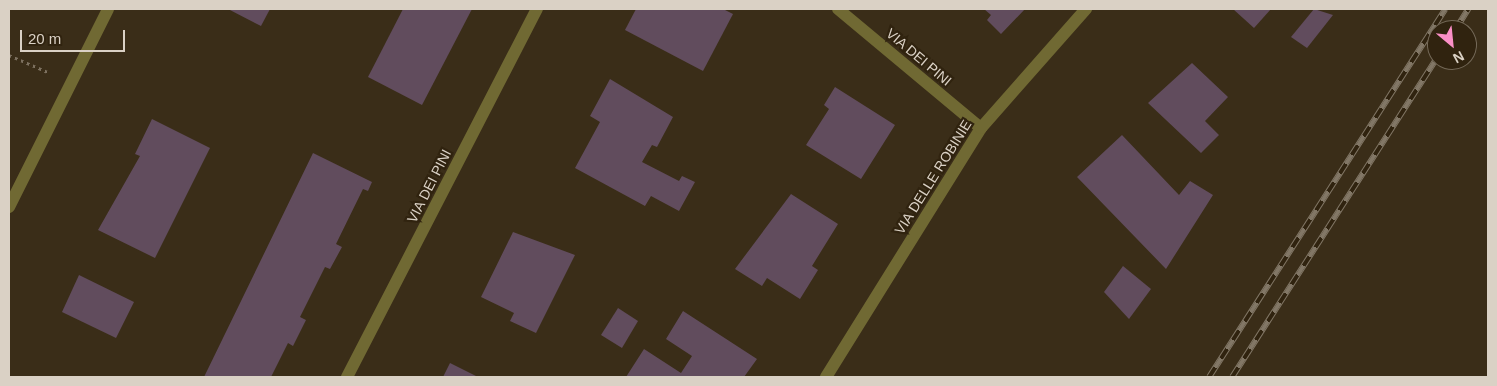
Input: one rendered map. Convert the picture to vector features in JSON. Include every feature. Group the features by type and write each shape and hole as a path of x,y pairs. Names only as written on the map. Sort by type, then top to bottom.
{"street":[{"path":"9,207 108,9"},
{"name":"VIA DEI PINI","path":"347,377 537,9"},
{"name":"VIA DEI PINI","path":"838,9 981,128"},
{"name":"VIA DELLE ROBINIE","path":"826,377 981,128 1086,9"}],"path":[{"path":"9,55 71,83"}],"building":[{"path":"228,9 270,9 261,26"},
{"path":"403,9 472,9 422,105 368,77"},
{"path":"636,9 723,9 733,14 703,71 625,30"},
{"path":"984,9 1025,9 1001,34 987,20 991,15"},
{"path":"1233,9 1271,9 1254,28"},
{"path":"1314,9 1333,15 1307,48 1291,37"},
{"path":"1192,63 1228,97 1205,121 1219,135 1201,153 1148,103"},
{"path":"610,79 673,117 657,147 652,145 642,162 679,181 682,176 695,182 679,211 651,196 645,206 575,168 600,122 590,116"},
{"path":"835,87 895,125 861,179 806,145 829,109 824,105"},
{"path":"152,119 210,148 155,258 98,230 140,156 135,154"},
{"path":"1122,135 1179,195 1190,181 1213,195 1166,269 1077,177"},
{"path":"313,153 372,182 368,191 363,189 336,244 342,247 330,269 325,267 300,317 306,320 293,346 288,343 271,377 204,377"},
{"path":"791,194 838,224 812,266 818,270 800,299 767,278 762,286 735,269"},
{"path":"513,232 575,255 536,333 510,321 514,313 481,297"},
{"path":"1123,266 1151,289 1129,319 1104,292"},
{"path":"79,275 134,302 116,338 62,312"},
{"path":"618,308 638,321 622,348 601,335"},
{"path":"683,311 757,359 744,377 626,377 644,349 681,373 692,356 666,339"},
{"path":"450,363 478,377 443,377"}],"railway":[{"path":"1209,377 1445,9"},
{"path":"1461,20 1468,9"},
{"path":"1232,377 1429,70"}]}
